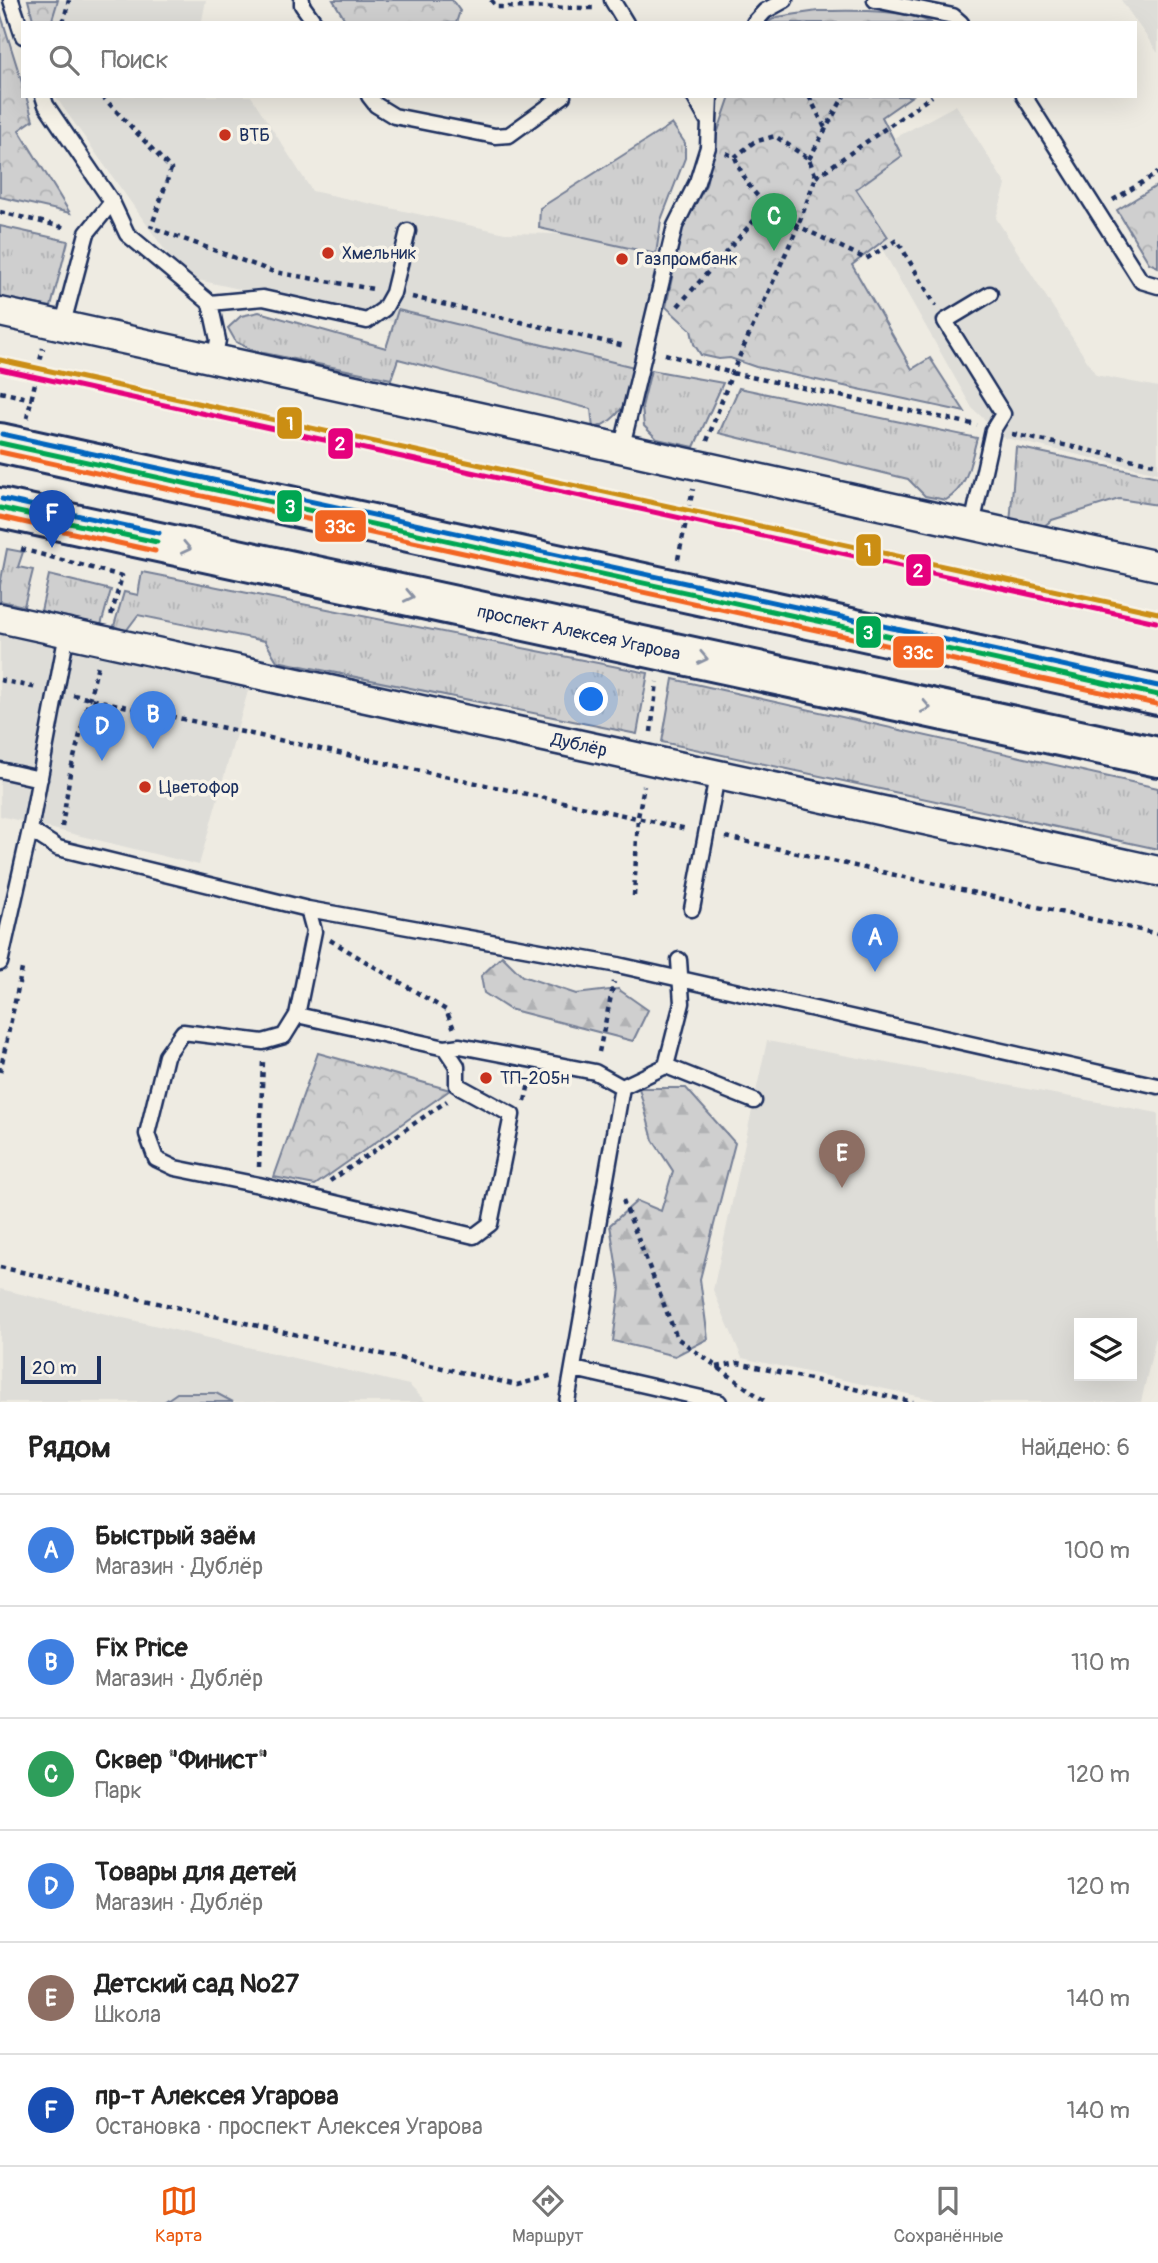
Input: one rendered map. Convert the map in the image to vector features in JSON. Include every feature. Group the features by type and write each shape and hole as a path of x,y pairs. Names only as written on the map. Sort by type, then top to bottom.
{"main road":[{"path":"0,443 1158,695"},
{"name":"проспект Алексея Угарова","path":"0,508 1158,757"}],"street":[{"path":"0,312 1158,566"},
{"name":"Дублёр","path":"0,618 1158,871"}],"lane":[{"path":"11,0 21,30"},
{"path":"302,0 302,5 314,21"},
{"path":"756,21 765,11 785,0"},
{"path":"875,0 898,2 953,16 959,21"},
{"path":"614,5 625,21"},
{"path":"44,98 112,202 127,234 210,303 218,340 214,360"},
{"path":"370,98 376,106 394,116 495,136 509,135 560,98"},
{"path":"695,98 708,120"},
{"path":"621,450 675,226 698,182 708,147 709,98"},
{"path":"1025,98 1141,281 1158,286"},
{"path":"62,327 87,233 112,202"},
{"path":"210,303 263,298 367,321 384,309 393,293 408,231"},
{"path":"972,526 993,430 1003,414 945,321 989,294"},
{"path":"0,963 4,928 30,830 67,633"},
{"path":"0,770 40,779"},
{"path":"692,909 717,776"},
{"path":"30,830 58,848 308,909 618,965 1158,1086"},
{"path":"308,909 314,931 297,1014 284,1035 264,1042 183,1032 166,1056 147,1134 156,1159 174,1168 308,1196 474,1236 490,1224 512,1115 457,1085 457,1066 445,1048"},
{"path":"666,1066 682,1003 679,960"},
{"path":"297,1014 445,1048 460,1046 595,1072 622,1087"},
{"path":"622,1087 666,1066 754,1101"},
{"path":"567,1402 622,1087"},
{"path":"574,1369 719,1402"}],"path":[{"path":"63,21 69,0"},
{"path":"491,0 498,7 614,5"},
{"path":"104,98 171,169 152,228 127,234"},
{"path":"810,98 825,128"},
{"path":"809,159 843,98"},
{"path":"672,590 698,466 732,373 798,226 816,177 929,98"},
{"path":"735,157 754,142 775,136 809,159 816,177"},
{"path":"708,147 735,157 744,181 766,207 798,226 866,259 897,240 945,321"},
{"path":"1097,209 1158,173"},
{"path":"670,315 766,207"},
{"path":"0,212 87,233"},
{"path":"0,392 32,399"},
{"path":"13,547 122,576 111,618"},
{"path":"634,896 638,817 649,758 657,677"},
{"path":"0,680 638,817 1158,934"},
{"path":"58,848 70,773 89,698"},
{"path":"314,931 446,1010 460,1046"},
{"path":"0,1072 23,962"},
{"path":"595,1072 618,965"},
{"path":"259,1185 264,1042"},
{"path":"512,1115 524,1103 535,1062"},
{"path":"308,1196 465,1089"},
{"path":"610,1164 677,1338 766,1402"},
{"path":"0,1267 517,1385 574,1369"},
{"path":"716,1367 738,1363 913,1402"},
{"path":"885,1402 891,1398"}],"shaded area":[{"path":"30,0 206,0 202,21 28,21"},
{"path":"1121,0 1158,0 1158,53 1137,21"},
{"path":"56,98 252,98 312,191 505,233 676,236 653,362 620,371 184,277"},
{"path":"956,105 1006,185 996,218 1096,375 1158,387 1158,473 1005,438 972,408 877,240 856,189 902,156 893,139"},
{"path":"0,630 250,684 199,865 0,816"},
{"path":"767,1041 1158,1113 1158,1328 1141,1402 945,1402 742,1358 713,1290"},
{"path":"0,1289 409,1385 426,1402 0,1402"}],"green space":[{"path":"28,0 58,0 52,21 33,21"},
{"path":"333,0 452,0 460,11 457,21 346,21"},
{"path":"818,11 861,11 906,15 927,21 770,21 777,17"},
{"path":"0,12 21,80 21,98 27,98 33,120 19,130 70,213 0,197"},
{"path":"729,98 909,98 882,117 902,156 856,189 888,237 852,265 912,369 930,358 965,412 756,367 730,358 719,359 701,355 694,344 691,330 666,307 682,229 706,185 716,137"},
{"path":"672,124 685,143 685,158 661,220 656,254 539,228 540,208"},
{"path":"1158,185 1158,267 1149,263 1117,210"},
{"path":"0,226 68,241 51,307 0,297"},
{"path":"398,310 634,367 627,397 612,419 593,429 591,409 398,359 391,379 254,351 236,342 228,328 241,316 259,312 386,348"},
{"path":"651,370 723,383 694,447 657,439 644,426 642,407"},
{"path":"739,388 977,438 968,473 960,488 946,500 925,496 908,479 719,433"},
{"path":"1016,447 1158,477 1158,505 1119,499 1052,520 1039,530 1010,524"},
{"path":"7,549 23,552 18,567 33,570 24,606 0,601 0,585"},
{"path":"142,572 648,673 637,734 277,661 265,641 138,615 126,631 114,626 124,592 138,595"},
{"path":"49,575 111,590 101,625 41,611"},
{"path":"673,679 1158,788 1158,849 662,742"},
{"path":"502,956 522,976 576,994 618,989 648,1010 633,1041 509,1009 484,993 481,976"},
{"path":"318,1053 450,1090 315,1185 274,1177"},
{"path":"639,1088 686,1088 735,1143 700,1279 708,1339 675,1356 613,1341 620,1288 610,1225 637,1201 661,1211 673,1171 653,1140"},
{"path":"177,1393 216,1393 233,1402 164,1402"}],"transit line":[{"name":"1","path":"0,360 1158,613"},
{"name":"2","path":"0,369 1156,622"},
{"name":"1","path":"2,434 1158,686"},
{"name":"3","path":"0,443 1158,695"},
{"name":"33с","path":"0,452 1156,704"},
{"name":"1","path":"2,499 159,533"},
{"name":"3","path":"0,508 157,542"},
{"name":"33с","path":"0,517 155,551"}],"place":[{"name":"ВТБ","path":"225,135"},
{"name":"Сквер \"Финист\"","path":"774,251"},
{"name":"Хмельник","path":"328,253"},
{"name":"Газпромбанк","path":"622,259"},
{"name":"пр-т Алексея Угарова","path":"52,548"},
{"name":"Fix Price","path":"153,749"},
{"name":"Товары для детей","path":"102,761"},
{"name":"Цветофор","path":"145,787"},
{"name":"Быстрый заём","path":"875,972"},
{"name":"ТП-205н","path":"486,1078"},
{"name":"Детский сад №27","path":"842,1188"}]}
